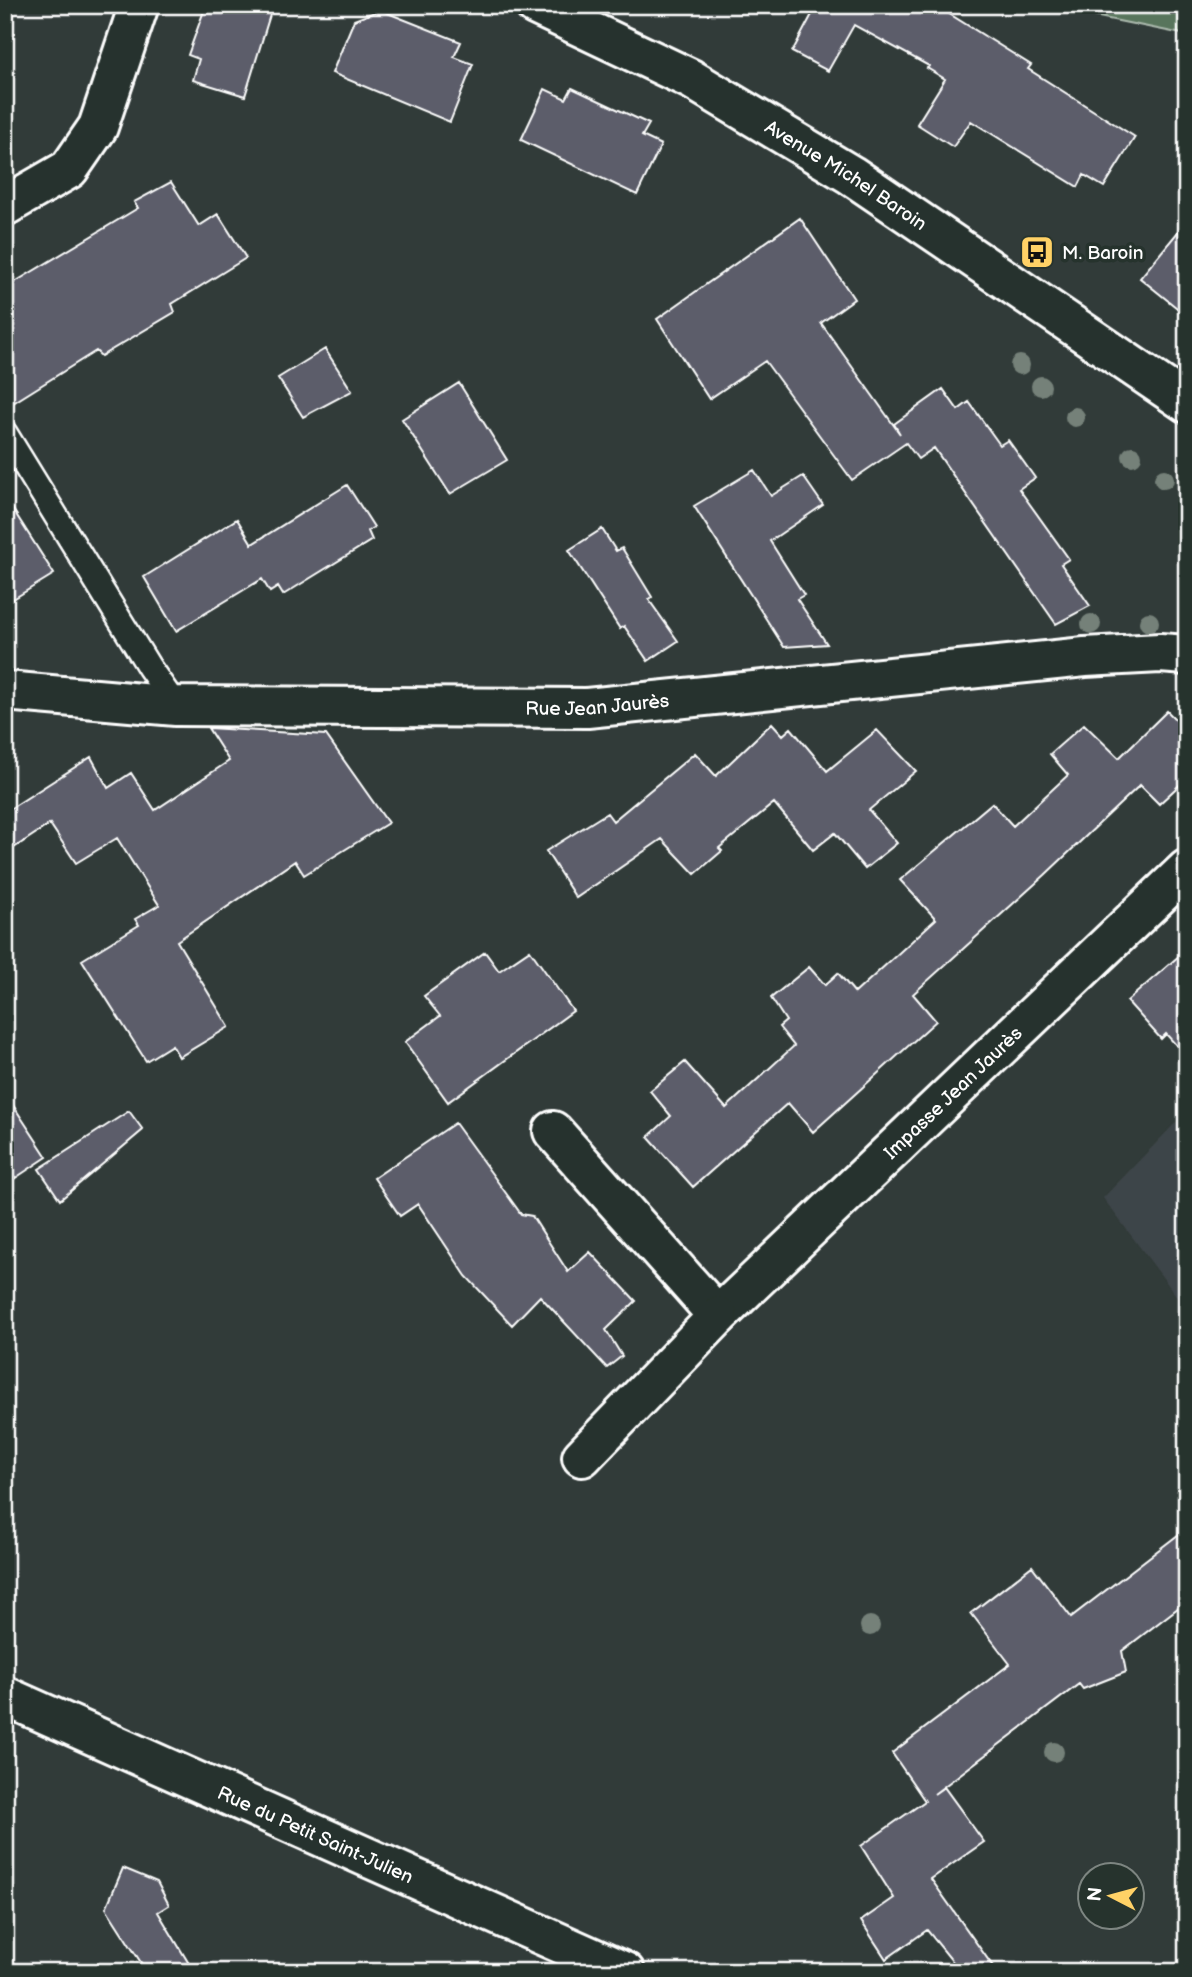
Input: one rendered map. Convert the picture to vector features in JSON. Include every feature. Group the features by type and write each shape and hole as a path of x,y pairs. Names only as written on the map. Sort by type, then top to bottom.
{"street":[{"path":"5,206 69,169 98,127 139,5"},
{"name":"Avenue Michel Baroin","path":"535,5 691,79 828,161 1187,403"},
{"name":"Avenue Michel Baroin","path":"1143,374 1187,423"},
{"name":"Rue Jean Jaurès","path":"5,691 176,706 587,708 1084,657 1160,653 1187,655"},
{"name":"Impasse Jean Jaurès","path":"582,1457 718,1316 1187,869"},
{"path":"553,1131 718,1316"},
{"name":"Rue du Petit Saint-Julien","path":"5,1696 625,1972"}],"lane":[{"path":"5,433 149,667 176,706"}],"shaded area":[{"path":"1187,1111 1187,1310 1103,1198"}],"green space":[{"path":"1077,5 1187,5 1187,35 1094,16"}],"building":[{"path":"206,5 273,5 245,96 193,80 199,59 188,55"},
{"path":"817,5 935,5 1031,65 1028,69 1135,137 1104,187 1084,175 1078,187 971,121 953,147 917,124 945,79 927,68 929,66 854,25 828,71 792,52"},
{"path":"380,10 461,42 454,57 473,64 450,122 332,73 354,20"},
{"path":"572,88 649,124 642,136 661,145 637,195 521,140 545,89 566,99"},
{"path":"171,182 199,226 218,214 246,258 172,304 175,312 101,356 96,351 5,408 5,288 138,208 134,202"},
{"path":"800,218 854,299 821,323 900,434 894,424 943,389 958,410 969,402 1000,445 1008,440 1035,478 1019,489 1069,559 1061,564 1090,606 1056,624 934,448 918,459 906,443 852,480 765,361 709,399 657,319"},
{"path":"1187,221 1187,316 1140,278"},
{"path":"325,349 352,391 303,417 278,378"},
{"path":"459,383 507,460 450,494 402,419"},
{"path":"754,470 771,496 803,476 823,505 770,541 804,595 797,599 827,644 784,647 694,506"},
{"path":"347,485 374,527 368,531 372,540 283,595 278,587 270,592 262,579 176,631 144,577 237,519 252,544"},
{"path":"5,497 54,574 5,604"},
{"path":"602,529 616,551 622,548 652,597 649,600 678,641 648,661 624,626 620,629 569,550"},
{"path":"1167,711 1187,731 1187,778 1159,804 1140,785 913,994 936,1021 813,1132 788,1103 693,1187 648,1137 671,1116 650,1091 685,1062 726,1108 794,1046 779,1027 786,1021 771,998 809,967 825,985 838,973 855,993 936,919 900,880 992,803 1013,826 1068,775 1050,754 1084,724 1119,758"},
{"path":"772,723 783,735 791,728 827,771 877,730 916,771 869,810 897,843 865,869 835,833 813,850 774,803 719,848 722,851 695,874 662,839 576,898 546,851 607,813 613,821 695,753 716,776"},
{"path":"208,728 326,735 388,823 304,875 295,861 177,941 229,1027 179,1057 172,1045 146,1061 82,960 139,925 135,919 159,905 117,838 76,863 50,824 5,854 5,812 91,757 108,788 131,773 155,810 229,761"},
{"path":"1187,949 1187,1057 1166,1034 1161,1039 1127,1001"},
{"path":"530,950 573,1011 448,1102 405,1042 440,1016 424,996 485,952 499,971"},
{"path":"5,1093 47,1157 5,1185"},
{"path":"129,1111 143,1130 60,1200 39,1169"},
{"path":"455,1123 521,1214 532,1216 568,1272 590,1252 636,1301 606,1330 622,1356 607,1368 540,1296 512,1325 466,1276 418,1204 400,1216 374,1178"},
{"path":"1187,1528 1187,1601 1122,1651 1126,1672 1083,1689 1079,1684 934,1794 944,1787 984,1842 931,1879 994,1968 990,1972 961,1972 927,1930 886,1959 861,1921 894,1898 861,1846 925,1801 892,1753 1010,1664 971,1613 1032,1566 1071,1617"},
{"path":"123,1868 157,1882 169,1905 158,1912 194,1972 147,1972 106,1908"}],"place":[{"name":"M. Baroin","path":"1037,252"}]}
